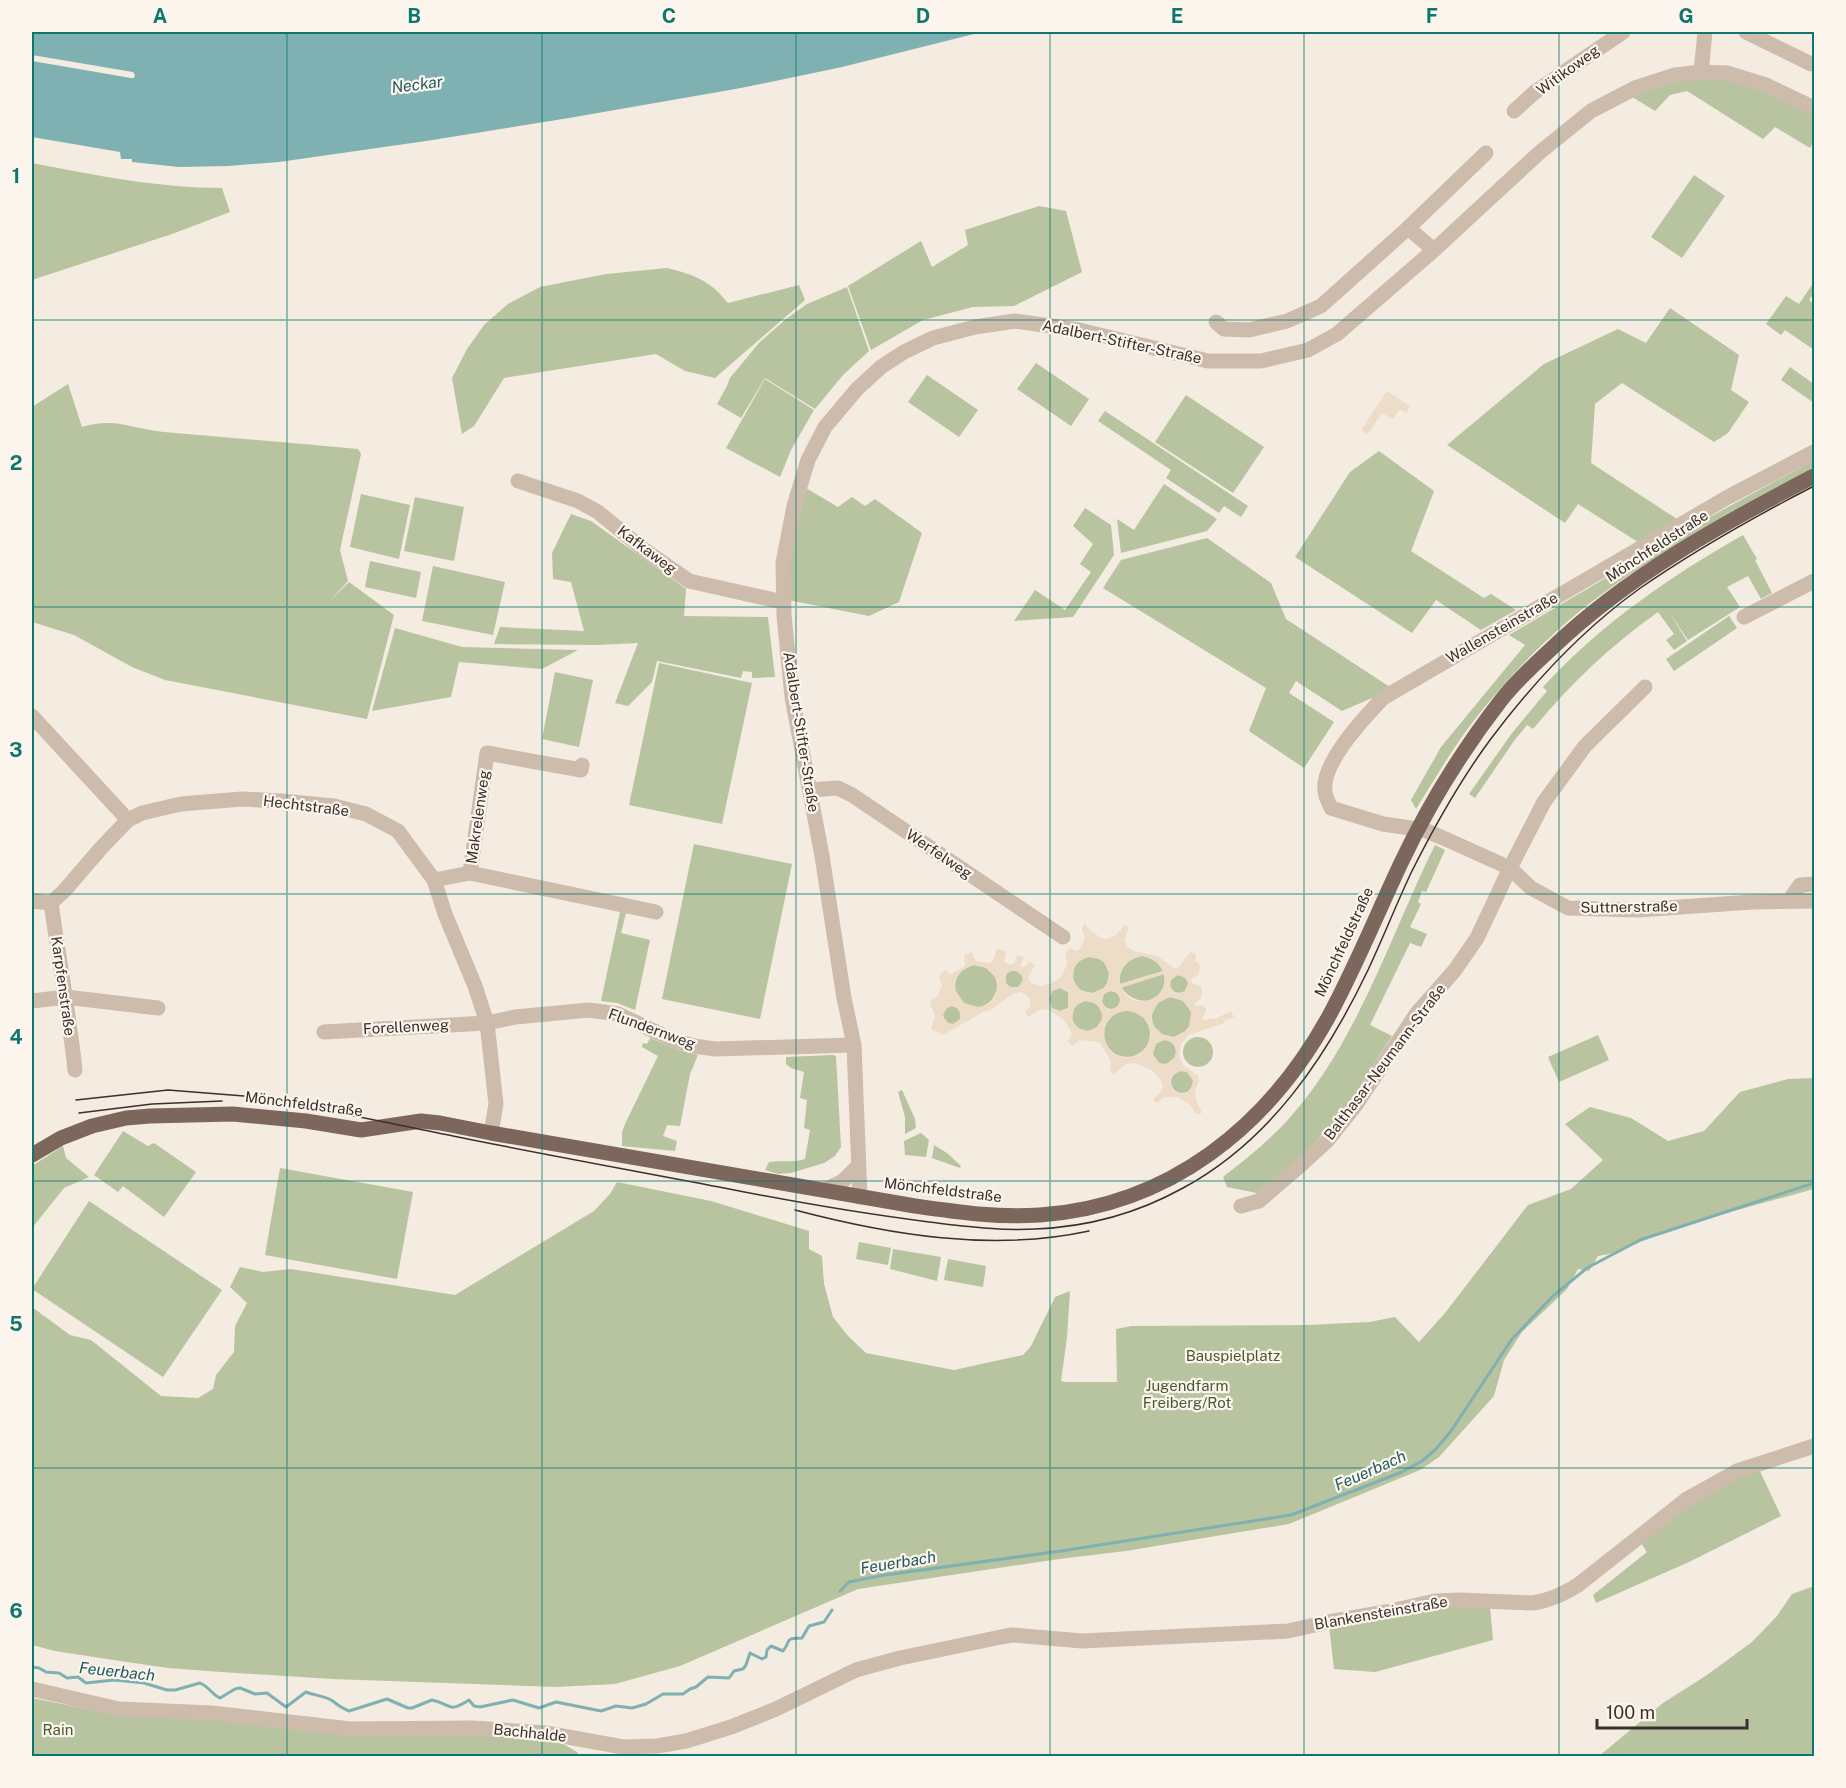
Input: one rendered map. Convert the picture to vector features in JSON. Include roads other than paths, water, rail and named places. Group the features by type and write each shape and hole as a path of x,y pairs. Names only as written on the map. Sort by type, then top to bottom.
{"main road":[{"name":"Mönchfeldstraße","path":"32,1155 61,1138 92,1126 126,1118 244,1114 361,1130 421,1121 440,1123 860,1197 972,1214 1041,1215 1096,1207 1124,1198 1191,1167 1219,1149 1255,1117 1286,1081 1301,1061 1334,1005 1418,830 1470,744 1493,711 1524,674 1567,633 1661,562 1752,509 1815,476"}],"street":[{"name":"Witikoweg","path":"1514,111 1535,92 1623,32"},
{"path":"1701,72 1705,32"},
{"path":"1746,32 1811,64"},
{"name":"Adalbert-Stifter-Straße","path":"860,1197 854,1045 792,697 784,609 783,563 794,506 808,460 825,427 857,389 881,367 904,352 933,338 975,327 1015,321 1079,330 1208,361 1261,362 1308,350 1337,334 1434,250 1539,153 1592,111 1635,88 1675,75 1701,72 1726,73 1766,85 1815,108"},
{"path":"1216,322 1224,329 1249,330 1287,321 1321,306 1408,228 1486,153"},
{"path":"1408,228 1434,250"},
{"name":"Wallensteinstraße","path":"1418,830 1383,824 1331,808 1325,791 1328,770 1354,729 1383,698 1728,497 1815,452"},
{"name":"Kafkaweg","path":"518,481 578,501 598,512 643,549 689,581 784,609"},
{"path":"1744,617 1815,581"},
{"name":"Balthasar-Neumann-Straße","path":"1240,1206 1258,1201 1303,1163 1327,1141 1355,1106 1417,1013 1455,970 1478,938 1544,802 1585,746 1645,687"},
{"path":"32,716 128,820"},
{"name":"Makrelenweg","path":"470,873 487,753 581,770 582,765"},
{"name":"Werfelweg","path":"810,790 838,788 852,795 1063,937"},
{"name":"Hechtstraße","path":"51,903 128,820 142,813 181,804 242,800 334,806 366,814 398,831 434,880 487,1023 496,1104 491,1133"},
{"name":"Suttnerstraße","path":"1418,830 1441,837 1510,868 1531,888 1568,908 1637,910 1752,902 1815,901"},
{"name":"Makrelenweg","path":"434,880 470,873 656,912"},
{"path":"1789,901 1800,885 1815,884"},
{"path":"32,901 51,903"},
{"name":"Karpfenstraße","path":"51,903 75,1070"},
{"path":"32,1002 66,997 158,1008"},
{"name":"Flundernweg","path":"487,1023 515,1017 589,1010 618,1014 673,1040 715,1049 854,1045"},
{"name":"Forellenweg","path":"324,1032 487,1023"},
{"path":"825,1190 843,1181 858,1166"},
{"name":"Blankensteinstraße","path":"1012,1635 1082,1641 1288,1631 1435,1601 1533,1604 1560,1596 1578,1585 1687,1499 1737,1471 1815,1446"},
{"name":"Bachhalde","path":"32,1689 119,1709 212,1713 350,1729 473,1728 546,1733 623,1747 657,1746 686,1741 731,1727 776,1709 856,1670 900,1658 1012,1635"}],"water":[{"name":"Neckar","path":"32,32 982,32 842,67 741,88 569,118 279,162 179,167 132,162 132,159 121,159 120,152 32,137 32,61 131,78 135,75 133,72 32,55"}],"waterway":[{"name":"Feuerbach","path":"840,1591 849,1582 885,1575 1061,1551 1291,1515 1402,1472 1422,1461 1436,1449 1451,1431 1512,1339 1553,1296 1587,1268 1640,1240 1814,1183"},
{"name":"Feuerbach","path":"32,1667 46,1672 59,1673 67,1678 78,1677 86,1683 114,1680 144,1683 167,1690 200,1683 220,1698 240,1688 255,1694 267,1693 286,1707 306,1692 328,1699 349,1711 387,1699 408,1708 432,1700 450,1707 469,1700 474,1706 480,1707 513,1700 539,1708 556,1702 601,1711 616,1706 632,1708 646,1704 663,1694 683,1694 708,1677 729,1678 734,1671 743,1669 750,1653 762,1659 766,1657 767,1650 771,1646 783,1651 790,1639 802,1638 809,1626 824,1622 832,1610"}],"tram line":[{"path":"76,1100 168,1090 244,1096 797,1202 876,1215 969,1226 1009,1229 1054,1228 1093,1222 1148,1205 1183,1188 1214,1169 1243,1146 1269,1122 1314,1065 1352,1003 1411,873 1457,788 1506,719 1541,678 1578,640 1639,589 1725,534 1814,486"},
{"path":"79,1113 152,1104 222,1101"},
{"path":"795,1210 867,1227 941,1238 1016,1240 1089,1231"}],"park label":[{"name":"Bauspielplatz","path":"1233,1356"},
{"name":"Jugendfarm Freiberg/Rot","path":"1187,1394"},
{"name":"Rain","path":"58,1730"}]}
